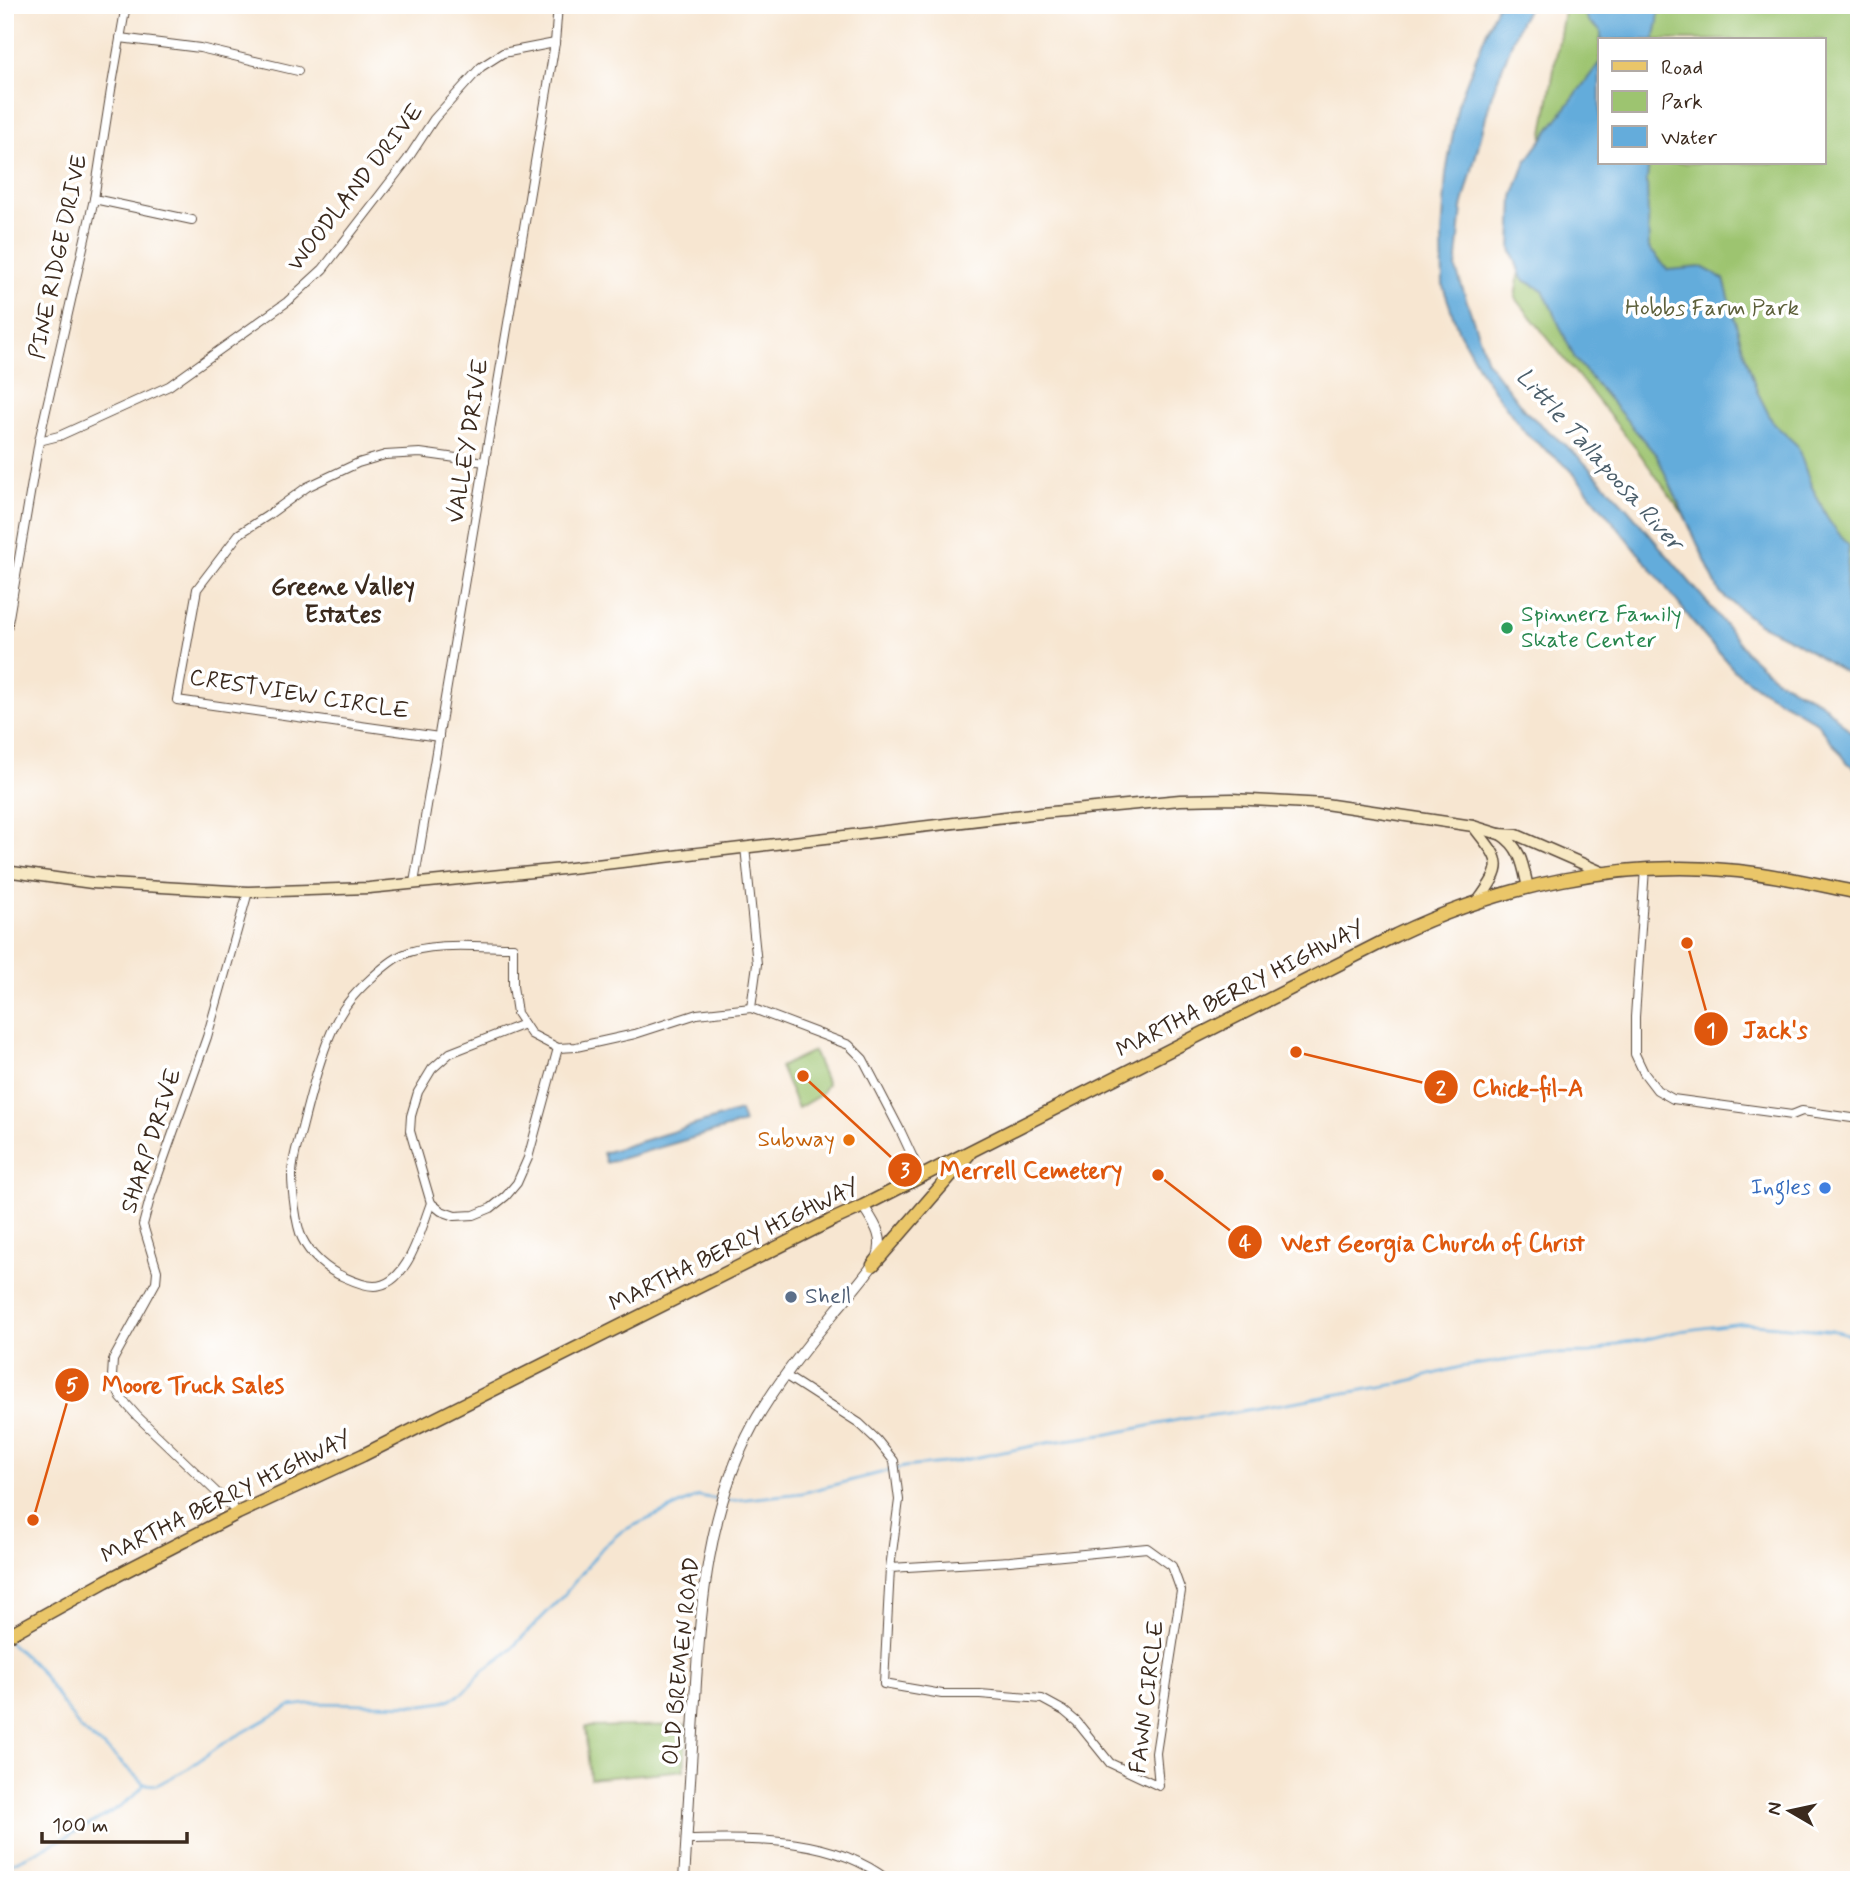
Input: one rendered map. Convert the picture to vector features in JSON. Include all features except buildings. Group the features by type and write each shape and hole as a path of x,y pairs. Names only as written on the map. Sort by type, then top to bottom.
{"main road":[{"path":"5,871 92,883 248,892 369,888 983,819 1181,800 1232,799 1325,804 1473,826 1604,873"},
{"path":"1473,826 1493,852 1497,864 1494,878 1478,901"},
{"path":"1516,841 1528,888"},
{"name":"MARTHA BERRY HIGHWAY","path":"5,1637 238,1513 287,1492 863,1206 1424,922 1478,901 1528,888 1645,868 1740,871 1859,893"},
{"path":"873,1265 972,1150"}],"street":[{"name":"PINE RIDGE DRIVE","path":"5,641 39,441 94,199 126,5"},
{"name":"VALLEY DRIVE","path":"414,883 555,43 558,5"},
{"path":"120,38 200,48 298,71"},
{"name":"WOODLAND DRIVE","path":"39,441 59,436 169,386 287,302 323,269 407,160 434,119 481,67 503,52 555,43"},
{"path":"94,199 192,220"},
{"name":"CRESTVIEW CIRCLE","path":"439,737 177,700 197,589 239,534 307,487 367,460 385,455 420,453 485,462"},
{"path":"745,847 757,964 751,1008"},
{"path":"1645,868 1635,1054 1643,1073 1657,1090 1673,1099 1698,1103 1792,1115 1802,1111 1859,1119"},
{"name":"SHARP DRIVE","path":"238,1513 137,1416 121,1398 112,1377 113,1360 156,1282 157,1271 143,1225 207,1037 248,892"},
{"path":"431,1203 409,1260 394,1279 376,1286 356,1283 332,1273 301,1237 292,1174 307,1108 330,1034 345,1005 364,984 401,955 429,947 513,947 513,986 517,1013 531,1034 558,1048 576,1047 635,1034 697,1014 751,1008 849,1045 863,1059 921,1175"},
{"path":"524,1024 450,1053 432,1069 418,1091 410,1131 431,1203 441,1211 455,1216 474,1215 491,1208 517,1183 528,1158 558,1048"},
{"name":"OLD BREMEN ROAD","path":"684,1880 698,1642 705,1584 719,1513 743,1446 758,1418 810,1343 880,1253 879,1231 863,1206"},
{"name":"FAWN CIRCLE","path":"786,1376 859,1423 894,1461 899,1500 890,1568 884,1684 942,1694 1042,1699 1077,1722 1110,1763 1159,1786 1156,1753 1181,1591 1172,1566 1147,1548 1010,1561 890,1568"},
{"path":"687,1840 755,1839 837,1852 873,1868 888,1880"}],"green space":[{"name":"Hobbs Farm Park","path":"1565,5 1859,5 1859,672 1749,606 1638,451 1515,297"},
{"path":"813,1051 827,1084 820,1095 798,1108 780,1067"},
{"path":"687,1725 684,1770 590,1779 585,1727"}],"water":[{"path":"1497,5 1530,5 1520,22 1492,94 1462,208 1456,269 1487,361 1525,411 1579,457 1627,508 1748,654 1776,679 1821,702 1859,740 1859,771 1848,763 1817,723 1735,671 1570,469 1526,434 1484,377 1458,330 1443,286 1442,236 1446,174 1458,104"},
{"path":"1583,5 1659,5 1654,38 1601,38 1601,31 1589,22 1581,8"},
{"path":"1598,65 1598,164 1649,164 1649,248 1668,270 1702,267 1724,279 1757,391 1773,423 1797,445 1811,485 1829,521 1849,546 1846,591 1853,624 1859,631 1859,681 1792,640 1757,623 1720,593 1657,456 1575,359 1543,290 1522,279 1511,249 1513,197 1526,161"},
{"path":"740,1111 744,1123 606,1163 603,1153"}],"waterway":[{"path":"729,1501 802,1493 904,1467 954,1462 1052,1442 1397,1384 1460,1367 1551,1354 1592,1353 1624,1342 1679,1331 1742,1323 1836,1331 1859,1337"},
{"path":"8,1641 37,1667 81,1730 109,1751 144,1784 157,1785 290,1706 315,1703 423,1705 444,1702 462,1694 564,1595 603,1547 622,1531 699,1496 715,1499"},
{"path":"5,1866 102,1818 121,1806 144,1784"}],"place":[{"name":"Spinnerz Family Skate Center","path":"1507,628"},
{"name":"Jack's","path":"1687,943"},
{"name":"Chick-fil-A","path":"1296,1052"},
{"name":"Merrell Cemetery","path":"803,1076"},
{"name":"Subway","path":"849,1140"},
{"name":"West Georgia Church of Christ","path":"1158,1175"},
{"name":"Ingles","path":"1825,1188"},
{"name":"Shell","path":"791,1297"},
{"name":"Moore Truck Sales","path":"33,1520"}],"district":[{"name":"Greene Valley Estates","path":"343,601"}],"water label":[{"name":"Little Tallapoosa River","path":"1599,460"}]}
